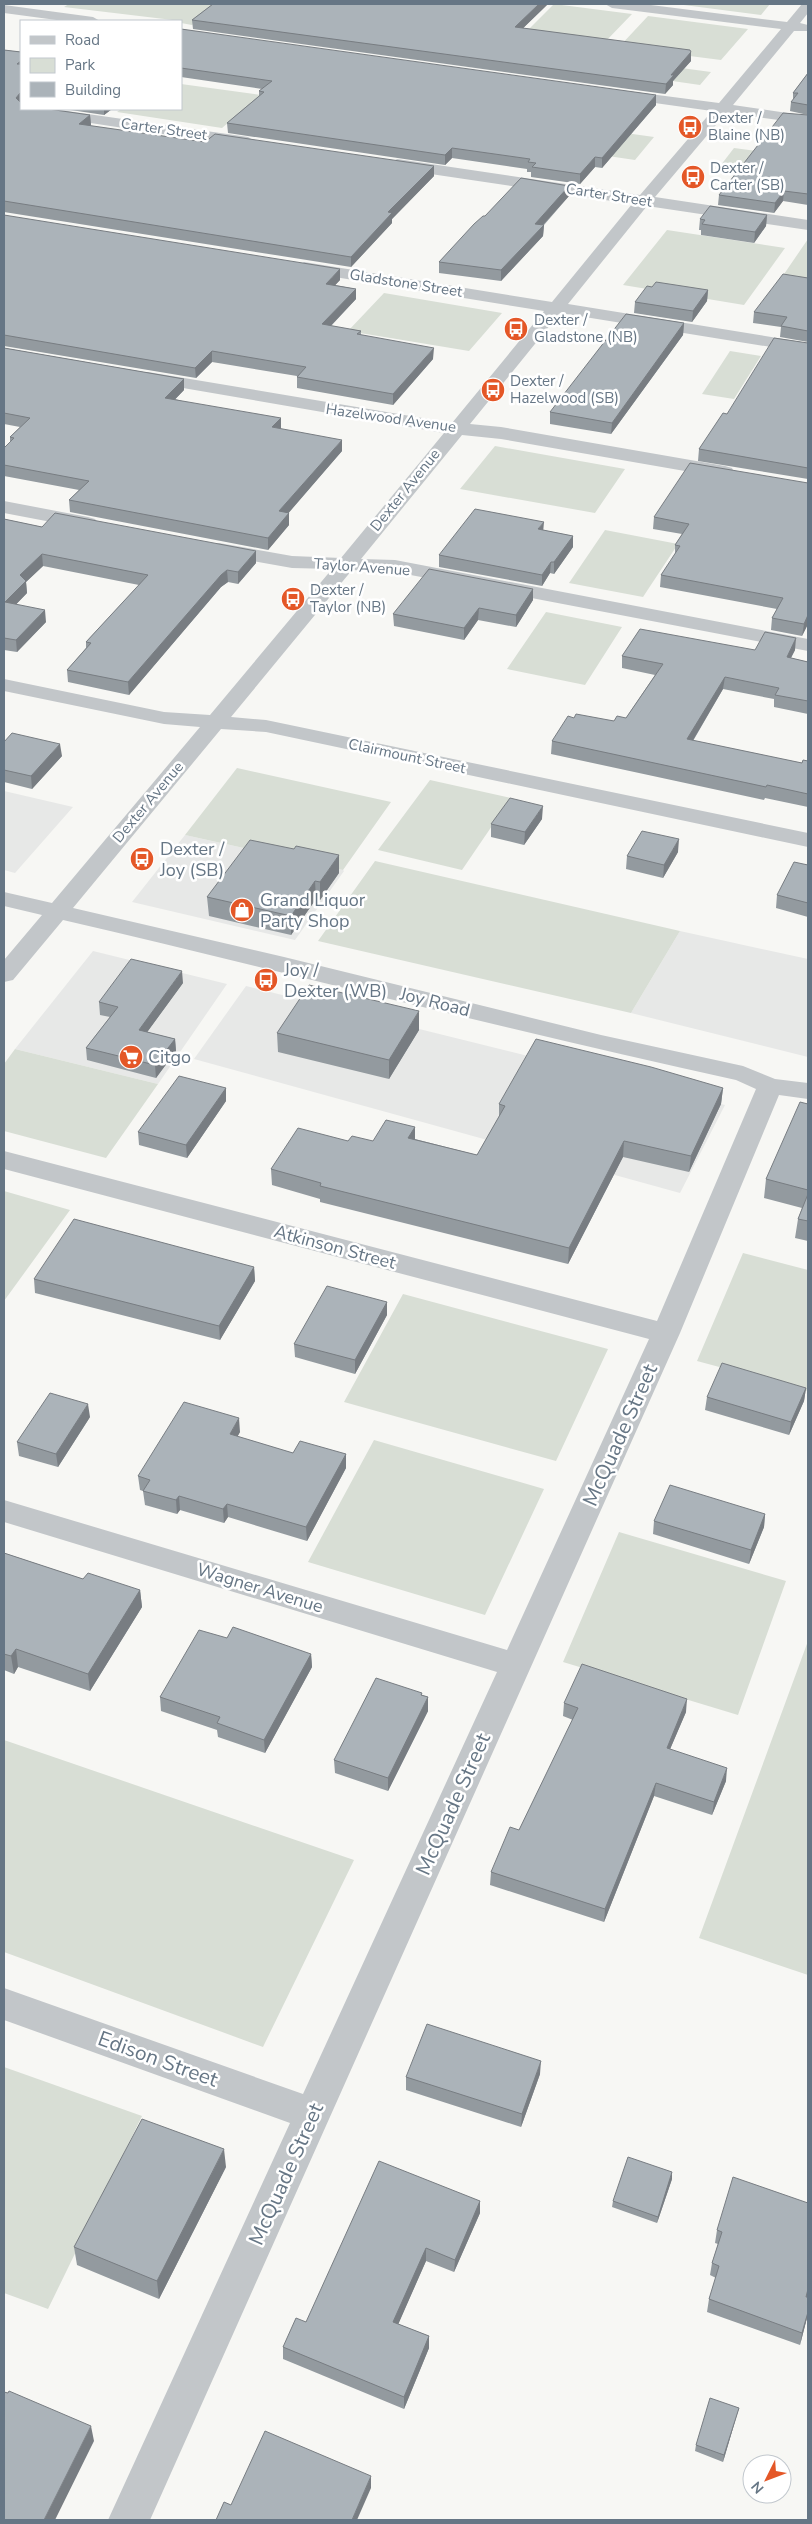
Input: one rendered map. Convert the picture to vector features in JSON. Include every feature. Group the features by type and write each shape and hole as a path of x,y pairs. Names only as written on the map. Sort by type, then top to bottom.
{"street":[{"path":"612,4 808,29"},
{"name":"Dexter Avenue","path":"4,975 59,912 643,201 808,5"},
{"path":"4,9 86,20"},
{"path":"609,92 808,120"},
{"name":"Carter Street","path":"33,110 260,144"},
{"name":"Carter Street","path":"378,161 808,225"},
{"name":"Gladstone Street","path":"290,264 808,348"},
{"name":"Hazelwood Avenue","path":"128,374 430,426 501,433 740,475"},
{"path":"4,506 102,526"},
{"name":"Taylor Avenue","path":"198,545 292,562 395,566 808,645"},
{"name":"Clairmount Street","path":"4,685 158,717 266,726 808,840"},
{"name":"Joy Road","path":"4,898 284,964 601,1043 743,1074 770,1086 808,1090"},
{"name":"McQuade Street","path":"129,2520 666,1333 752,1134 770,1086"},
{"name":"Atkinson Street","path":"4,1160 666,1333"},
{"name":"Wagner Avenue","path":"4,1511 516,1665"},
{"name":"Edison Street","path":"4,2004 313,2114"}],"shaded area":[{"path":"4,791 73,807 15,873 4,870"},
{"path":"185,835 344,871 295,940 132,902"},
{"path":"680,931 808,959 808,1057 631,1013"},
{"path":"93,951 227,984 158,1084 15,1049"},
{"path":"246,986 725,1105 680,1193 194,1059"}],"green space":[{"path":"69,4 219,4 192,25 182,23 182,20 64,7"},
{"path":"554,4 632,14 605,42 527,31"},
{"path":"676,4 770,4 761,15"},
{"path":"648,16 748,29 721,60 619,47"},
{"path":"607,58 711,72 700,85 596,70"},
{"path":"182,84 261,95 222,128 117,112 120,110 182,110"},
{"path":"547,122 654,137 635,160 527,144"},
{"path":"734,148 808,158 808,183 717,170"},
{"path":"667,230 785,248 744,305 623,285"},
{"path":"808,239 808,281 782,277"},
{"path":"384,293 502,313 469,351 348,331"},
{"path":"730,351 761,356 734,399 702,394"},
{"path":"495,446 625,469 595,513 460,489"},
{"path":"605,530 678,544 643,597 569,583"},
{"path":"546,612 622,627 585,685 507,669"},
{"path":"237,768 391,802 343,870 185,835"},
{"path":"430,780 511,798 462,870 378,850"},
{"path":"375,861 680,931 631,1013 318,941"},
{"path":"15,1049 158,1084 106,1158 4,1131 4,1064"},
{"path":"4,1191 70,1210 4,1301"},
{"path":"743,1253 808,1270 808,1391 697,1361"},
{"path":"403,1294 608,1349 556,1461 344,1402"},
{"path":"374,1440 544,1489 485,1615 308,1562"},
{"path":"619,1532 786,1581 738,1715 563,1662"},
{"path":"808,1641 808,1975 699,1938"},
{"path":"4,1740 354,1860 263,2047 4,1952"},
{"path":"4,2067 142,2116 48,2309 4,2293"}],"building":[{"path":"213,4 539,4 515,27 690,50 691,52 671,75 674,75 666,84 192,20"},
{"path":"182,29 656,95 602,158 595,157 580,174 532,167 536,163 528,162 530,159 452,148 445,155 227,123 264,92 259,91 272,81 182,68"},
{"path":"4,50 20,52 20,62 17,64 20,64 20,93 16,98 20,102 20,110 55,110 90,115 79,124 205,142 215,134 434,166 388,212 392,213 351,257 4,201"},
{"path":"808,73 808,105 791,102 798,93 793,93"},
{"path":"783,113 808,115 808,194 784,191 775,203 719,195"},
{"path":"521,178 569,186 535,224 544,225 501,270 439,262 474,224 485,216"},
{"path":"710,206 767,215 755,232 702,224 705,220 700,219"},
{"path":"4,215 340,269 326,284 356,289 322,324 361,331 357,334 434,348 393,394 297,377 306,367 212,351 195,368 4,335"},
{"path":"783,274 808,278 808,331 781,326 787,317 754,312"},
{"path":"656,282 708,290 693,311 635,302 647,286 652,287"},
{"path":"626,314 684,323 612,423 550,412"},
{"path":"774,338 808,343 808,468 699,449 723,413 727,414"},
{"path":"4,348 184,379 165,398 281,418 272,427 342,440 279,511 289,513 268,538 69,500 89,481 4,465 4,448 14,438 10,437 30,418 4,413"},
{"path":"690,463 808,483 808,615 804,624 772,618 783,598 661,575 680,546 675,545 689,524 654,517"},
{"path":"475,509 544,522 538,529 573,536 542,575 439,555"},
{"path":"55,513 256,551 238,572 227,570 221,575 128,682 67,670 91,643 86,642 148,575 42,554 20,575 26,581 5,602 45,610 16,640 4,638 4,519 42,527"},
{"path":"429,569 533,589 516,615 479,608 464,628 393,614"},
{"path":"640,629 755,650 765,632 796,638 787,657 808,662 808,701 775,695 779,688 725,677 687,739 802,763 803,760 808,761 808,794 767,785 766,787 552,741 568,716 574,718 576,714 614,721 617,716 626,718 663,664 622,656"},
{"path":"12,733 60,744 31,776 4,770 4,742"},
{"path":"510,798 543,806 525,832 491,824"},
{"path":"642,831 679,839 664,865 627,856"},
{"path":"250,840 294,849 296,846 339,855 320,882 315,881 291,916 207,897"},
{"path":"794,862 808,865 808,903 777,895"},
{"path":"131,959 182,971 139,1030 175,1039 155,1065 86,1048 118,1007 99,1002"},
{"path":"309,985 419,1011 389,1060 277,1033"},
{"path":"536,1039 651,1067 723,1088 691,1156 624,1141 569,1248 320,1186 321,1183 271,1169 298,1128 348,1141 352,1136 373,1141 386,1120 415,1127 408,1138 477,1155 505,1106 499,1104"},
{"path":"179,1076 226,1088 186,1145 138,1132"},
{"path":"800,1102 808,1104 808,1190 766,1179"},
{"path":"808,1194 808,1221 798,1219"},
{"path":"74,1219 254,1267 219,1326 34,1279"},
{"path":"327,1286 387,1302 355,1360 294,1344"},
{"path":"722,1363 806,1388 791,1422 707,1397"},
{"path":"50,1393 88,1404 56,1454 17,1442"},
{"path":"184,1402 239,1418 230,1434 293,1453 300,1441 346,1454 306,1527 227,1504 223,1509 179,1496 176,1500 143,1491 150,1480 138,1476"},
{"path":"670,1485 765,1514 751,1550 654,1521"},
{"path":"4,1553 83,1579 88,1573 140,1590 88,1674 16,1649 11,1656 4,1654"},
{"path":"233,1627 311,1654 264,1740 217,1723 220,1717 160,1697 199,1630 227,1638"},
{"path":"582,1664 687,1699 667,1748 727,1768 714,1802 656,1783 605,1909 491,1872 510,1827 519,1830 578,1708 564,1703"},
{"path":"376,1678 422,1693 421,1695 428,1697 388,1778 334,1760"},
{"path":"427,2024 541,2061 522,2114 406,2077"},
{"path":"142,2119 224,2149 157,2281 74,2247"},
{"path":"628,2157 672,2172 658,2217 613,2201"},
{"path":"379,2161 480,2201 455,2260 426,2248 393,2322 429,2336 404,2397 283,2347 296,2318 306,2322"},
{"path":"733,2177 808,2203 808,2289 806,2297 808,2297 808,2312 802,2333 709,2299 719,2266 712,2263 722,2232 717,2230"},
{"path":"9,2391 91,2426 44,2520 4,2520 4,2392 8,2393"},
{"path":"710,2398 739,2408 724,2455 696,2445"},
{"path":"265,2431 371,2476 352,2520 216,2520 224,2502 231,2505"}],"place":[{"name":"Dexter / Blaine (NB)","path":"690,127"},
{"name":"Dexter / Carter (SB)","path":"693,177"},
{"name":"Dexter / Gladstone (NB)","path":"516,329"},
{"name":"Dexter / Hazelwood (SB)","path":"493,390"},
{"name":"Dexter / Taylor (NB)","path":"293,599"},
{"name":"Dexter / Joy (SB)","path":"142,859"},
{"name":"Grand Liquor Party Shop","path":"242,910"},
{"name":"Joy / Dexter (WB)","path":"266,980"},
{"name":"Citgo","path":"131,1057"}]}
